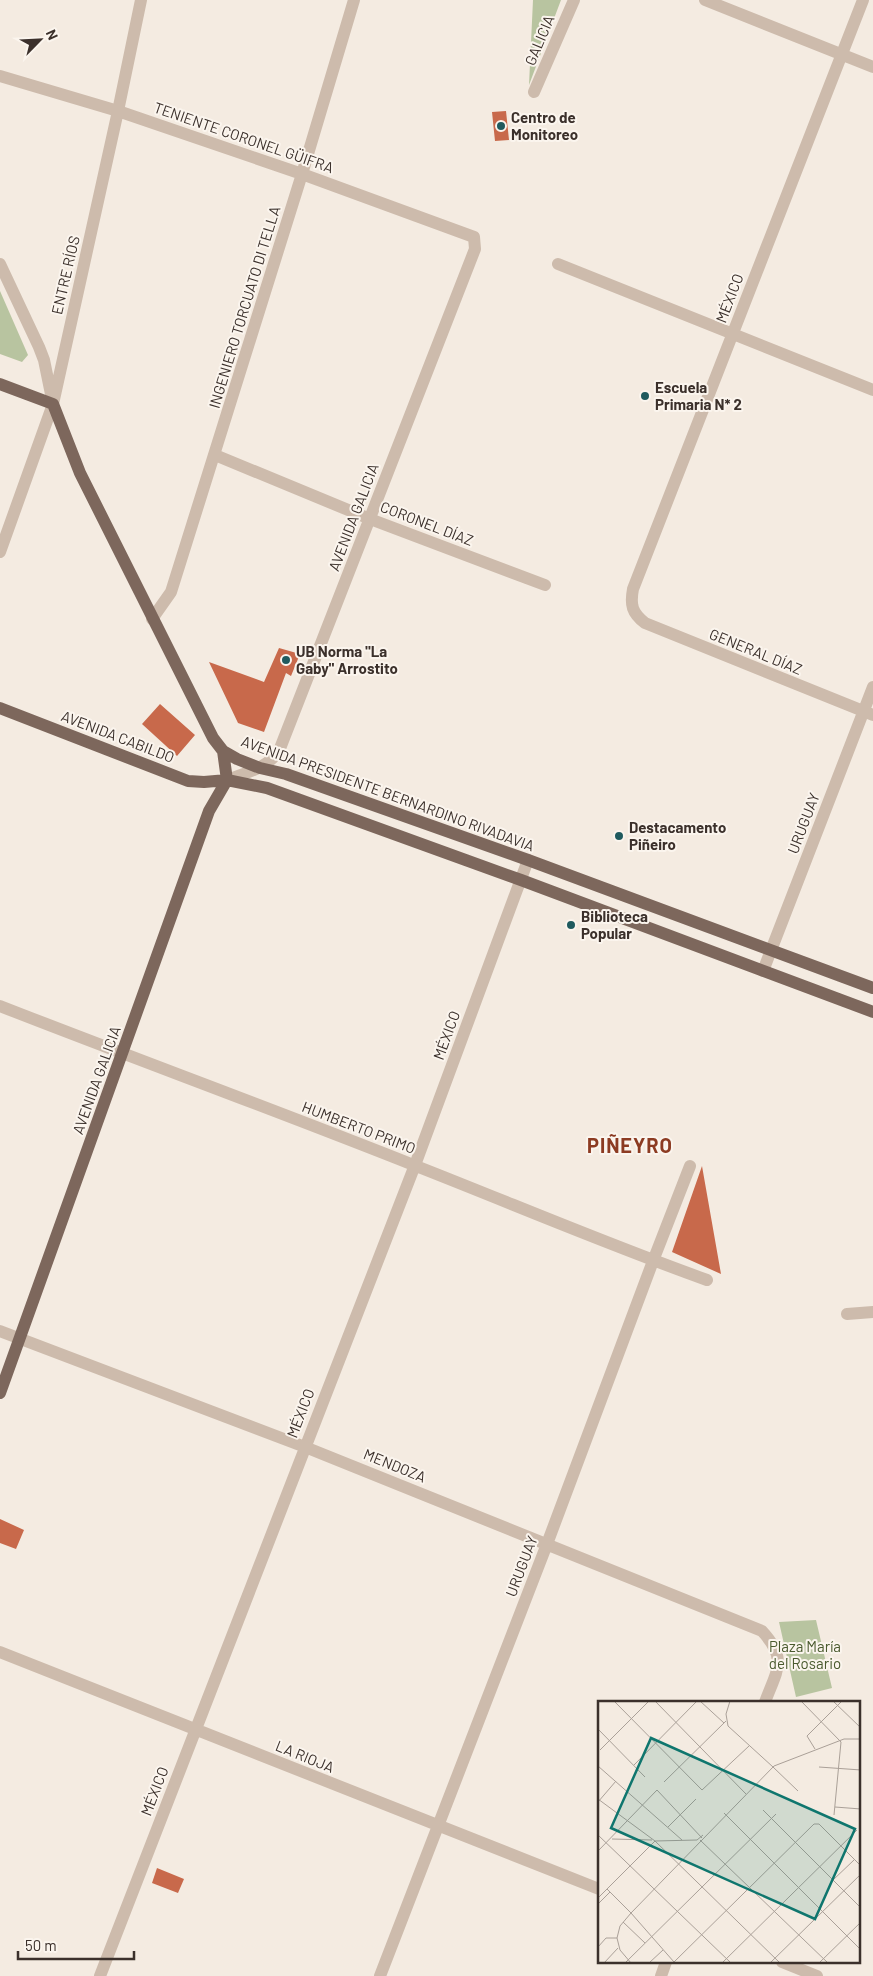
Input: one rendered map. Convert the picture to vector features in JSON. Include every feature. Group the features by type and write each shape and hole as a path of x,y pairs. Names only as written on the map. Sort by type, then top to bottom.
{"main road":[{"path":"0,384 53,404"},
{"name":"AVENIDA PRESIDENTE BERNARDINO RIVADAVIA","path":"53,404 80,473 213,738 223,751 260,768 286,774 528,860 873,988"},
{"name":"AVENIDA CABILDO","path":"0,708 188,781 227,780"},
{"path":"223,751 227,780 267,788 521,880 873,1012"},
{"name":"AVENIDA GALICIA","path":"0,1392 210,812 227,780"}],"street":[{"name":"ENTRE RÍOS","path":"0,552 53,404 141,0"},
{"name":"INGENIERO TORCUATO DI TELLA","path":"152,619 171,592 302,174 354,0"},
{"name":"GALICIA","path":"534,92 574,0"},
{"path":"705,0 873,67"},
{"name":"MÉXICO","path":"632,609 633,589 863,0"},
{"name":"TENIENTE CORONEL GÜIFRA","path":"0,76 118,112 302,174 474,237"},
{"name":"AVENIDA GALICIA","path":"227,780 260,768 272,760 279,751 475,249 474,237"},
{"path":"0,264 44,360 53,404"},
{"path":"558,264 873,390"},
{"name":"CORONEL DÍAZ","path":"215,455 370,519 545,585"},
{"name":"GENERAL DÍAZ","path":"632,609 636,616 645,623 868,713"},
{"name":"URUGUAY","path":"763,971 868,713 873,687"},
{"name":"MÉXICO","path":"100,1976 415,1165 528,860"},
{"name":"HUMBERTO PRIMO","path":"0,1006 415,1165 707,1280"},
{"name":"URUGUAY","path":"380,1976 547,1544 690,1166"},
{"path":"847,1314 873,1312"},
{"name":"MENDOZA","path":"0,1331 305,1447 762,1631 772,1641 777,1652 779,1666 765,1701"},
{"name":"LA RIOJA","path":"0,1652 598,1889"},
{"path":"660,1976 665,1964"},
{"path":"786,1964 803,1974 817,1976"}],"green space":[{"path":"533,0 561,0 529,85"},
{"path":"0,291 28,355 22,362 0,354"},
{"name":"Plaza María del Rosario","path":"816,1620 832,1688 796,1697 779,1622"}],"building":[{"name":"Centro de Monitoreo","path":"506,111 509,140 495,141 492,112"},
{"path":"279,648 300,654 291,676 286,673 264,732 238,723 209,662 264,682"},
{"path":"160,704 195,735 177,756 142,724"},
{"path":"702,1166 721,1274 672,1252"},
{"path":"0,1519 24,1530 16,1549 0,1543"},
{"path":"157,1868 184,1879 178,1893 152,1883"}],"place":[{"name":"Centro de Monitoreo","path":"501,126"},
{"name":"Escuela Primaria N* 2","path":"645,396"},
{"name":"UB Norma \"La Gaby\" Arrostito","path":"286,660"},
{"name":"Destacamento Piñeiro","path":"619,836"},
{"name":"Biblioteca Popular","path":"571,925"}],"district":[{"name":"PIÑEYRO","path":"630,1145"}]}
